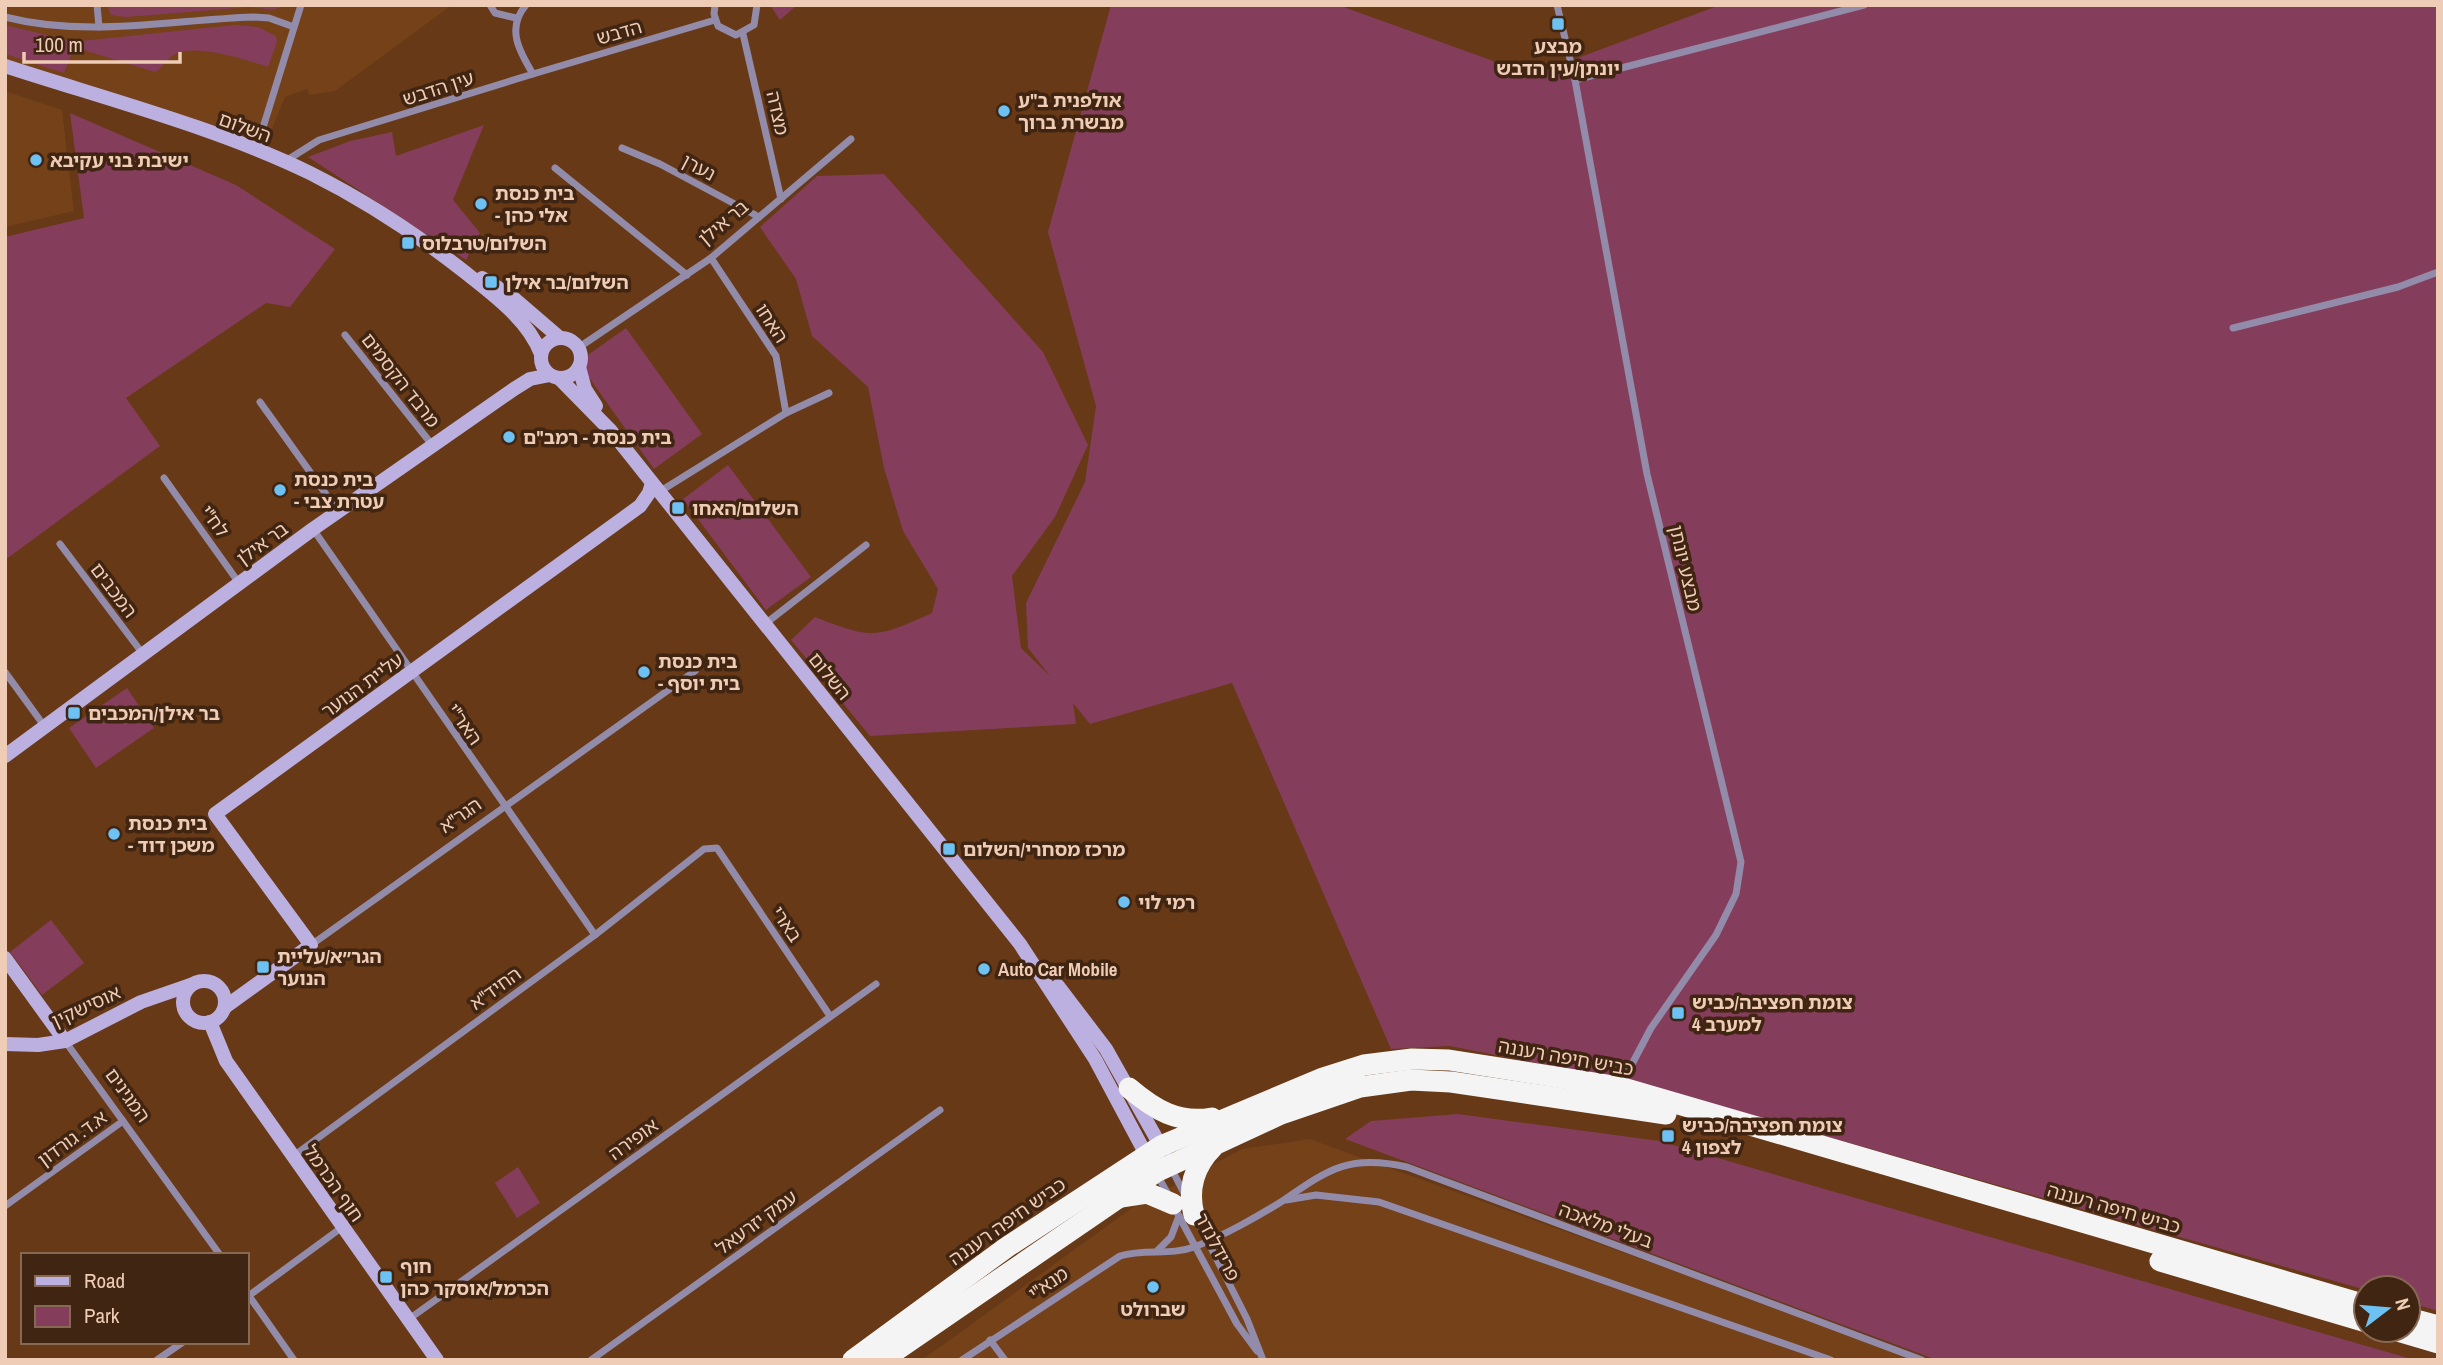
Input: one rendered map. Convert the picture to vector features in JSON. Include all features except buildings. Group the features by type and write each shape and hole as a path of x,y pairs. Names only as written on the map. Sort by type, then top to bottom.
{"highway":[{"name":"כביש חיפה רעננה","path":"853,1360 1007,1247 1228,1115 1364,1065 1412,1059 1449,1060 1617,1096 2352,1301"},
{"name":"כביש חיפה רעננה","path":"882,1360 1116,1199 1158,1159 1219,1141 1281,1114 1360,1087 1411,1080 1617,1096 1667,1114 2352,1318"},
{"path":"1129,1088 1146,1103 1180,1119 1228,1115"},
{"path":"1116,1199 1147,1193 1182,1211 1190,1198 1196,1170 1219,1141"}],"street":[{"path":"97,5 99,27"},
{"path":"256,151 301,5"},
{"path":"490,5 495,13 516,18"},
{"path":"526,5 516,18 514,32 521,54 533,74"},
{"path":"715,5 715,20 723,31 743,34 754,25 757,5"},
{"name":"מבצע יונתן","path":"1557,5 1575,80 1647,474 1741,862 1737,894 1716,935 1651,1028 1617,1096"},
{"path":"1575,80 1864,5"},
{"path":"5,16 61,28 253,17 269,18 294,27"},
{"name":"הדבש","path":"533,74 715,20"},
{"name":"מצדה","path":"743,34 781,199"},
{"name":"השלום","path":"5,66 284,162 356,199 453,263 510,295 560,338"},
{"name":"עין הדבש","path":"284,162 319,140 533,74"},
{"name":"בר אילן","path":"578,348 711,258 851,139"},
{"name":"נערן","path":"622,148 660,164 759,218"},
{"path":"555,168 687,275"},
{"name":"האחו","path":"711,258 776,356 786,413"},
{"name":"השלום","path":"453,263 519,320 532,335 541,354"},
{"path":"2233,328 2398,287 2438,272"},
{"name":"מרבד הקסמים","path":"345,335 433,446"},
{"path":"560,338 569,340 578,348 579,367 569,377 554,377 541,364 545,345 560,338"},
{"name":"השלום","path":"579,367 585,388 611,431 1020,944 1052,978 1106,1049 1129,1088 1158,1159"},
{"name":"השלום","path":"554,377 611,431"},
{"name":"בר אילן","path":"5,756 313,529 513,389 530,379 554,377"},
{"path":"655,487 786,413 829,393"},
{"path":"260,402 338,511"},
{"name":"לח\"י","path":"164,478 239,583"},
{"name":"עליית הנוער","path":"311,945 215,814 640,506 655,487"},
{"name":"האר\"י","path":"313,529 504,808 595,935"},
{"name":"המכבים","path":"60,544 143,654"},
{"path":"764,625 866,545"},
{"name":"הגר\"א","path":"225,1007 695,671"},
{"path":"5,672 45,727"},
{"name":"החיד\"א","path":"292,1157 595,935 704,849 717,848"},
{"name":"בארי","path":"717,848 830,1016"},
{"name":"השלום","path":"1020,944 1158,1159"},
{"name":"המגינים","path":"5,958 219,1253"},
{"path":"216,985 224,995 225,1007 220,1016 210,1022 191,1018 184,1007 185,994 193,984 205,981 248,989"},
{"name":"אוסישקין","path":"5,1044 65,1041 141,1002 193,984"},
{"name":"אופירה","path":"408,1320 876,984"},
{"name":"אוסישקין","path":"141,1002 168,1002 184,1007"},
{"name":"חוף הכרמל","path":"210,1022 226,1061 437,1360"},
{"name":"עמק יזרעאל","path":"591,1360 940,1110"},
{"name":"א.ד. גורדון","path":"5,1206 123,1121"},
{"name":"פרידלנדר","path":"1158,1159 1196,1247 1237,1324 1259,1358"},
{"name":"פרידלנדר","path":"1158,1159 1182,1211 1207,1241 1247,1320 1259,1358"},
{"name":"בעלי מלאכה","path":"1207,1241 1282,1201 1314,1177 1343,1165 1386,1162 1406,1167 1922,1360"},
{"name":"בעלי מלאכה","path":"1282,1201 1316,1195 1379,1202 1831,1360"},
{"path":"1158,1250 1171,1237 1182,1211"},
{"path":"294,1360 248,1295 341,1227"},
{"name":"מנא\"י","path":"962,1360 1104,1265 1136,1251 1179,1251 1207,1241"},
{"path":"990,1340 1005,1360"},
{"path":"158,1360 180,1344"}],"shaded area":[{"path":"5,5 452,5 335,91 309,95 307,89 285,97 265,146 5,61"},
{"name":"ישיבת בני עקיבא","path":"5,91 62,110 74,211 5,227"},
{"path":"1310,1139 1921,1360 922,1360 1136,1205 1242,1149"}],"green space":[{"path":"107,5 285,5 274,10 251,7 126,17 111,15"},
{"path":"770,5 797,5 780,20"},
{"path":"1111,5 1338,5 1532,75 1720,5 2438,5 2438,1311 2422,1306 2422,1274 2352,1274 2352,1286 1639,1083 1450,1046 1391,1049 1232,683 1090,724 1073,703 1076,724 870,736 791,640 815,617 863,632 874,633 898,627 932,613 938,589 903,531 884,468 868,387 812,336 796,279 760,227 817,176 884,174 1043,352 1088,445 1055,517 1012,576 1021,648 1050,676 1028,648 1026,603 1085,482 1096,406 1048,232"},
{"path":"5,25 76,42 64,73 5,54"},
{"path":"235,25 258,27 276,36 277,42 268,67 248,60 195,50 175,54 155,72 80,49 80,41"},
{"path":"70,113 236,185 335,249 290,307 266,303 126,398 160,446 5,560 5,237 84,218"},
{"path":"484,125 453,200 480,233 466,260 308,157 350,141 392,132 396,156"},
{"path":"626,328 702,434 654,469 578,362"},
{"path":"728,465 811,577 766,610 683,499"},
{"path":"127,688 154,728 96,768 69,728"},
{"path":"51,920 84,963 42,995 10,952"},
{"path":"1458,1114 1659,1141 2352,1342 2352,1344 2415,1360 1937,1360 1345,1139 1371,1121"},
{"path":"518,1167 540,1203 517,1218 495,1183"}],"place":[{"name":"מבצע יונתן/עין הדבש","path":"1558,24"},
{"name":"אולפנית ב\"ע מבשרת ברוך","path":"1004,111"},
{"name":"ישיבת בני עקיבא","path":"36,160"},
{"name":"בית כנסת - אלי כהן","path":"481,204"},
{"name":"השלום/טרבלוס","path":"408,243"},
{"name":"השלום/בר אילן","path":"491,282"},
{"name":"בית כנסת - רמב\"ם","path":"509,437"},
{"name":"בית כנסת - עטרת צבי","path":"280,490"},
{"name":"השלום/האחו","path":"678,508"},
{"name":"בית כנסת - בית יוסף","path":"644,672"},
{"name":"בר אילן/המכבים","path":"74,713"},
{"name":"בית כנסת - משכן דוד","path":"114,834"},
{"name":"מרכז מסחרי/השלום","path":"949,849"},
{"name":"רמי לוי","path":"1124,902"},
{"name":"הגר״א/עליית הנוער","path":"263,967"},
{"name":"Auto Car Mobile","path":"984,969"},
{"name":"צומת חפציבה/כביש 4 למערב","path":"1678,1013"},
{"name":"צומת חפציבה/כביש 4 לצפון","path":"1668,1136"},
{"name":"חוף הכרמל/אוסקר כהן","path":"386,1277"},
{"name":"שברולט","path":"1153,1287"}]}
